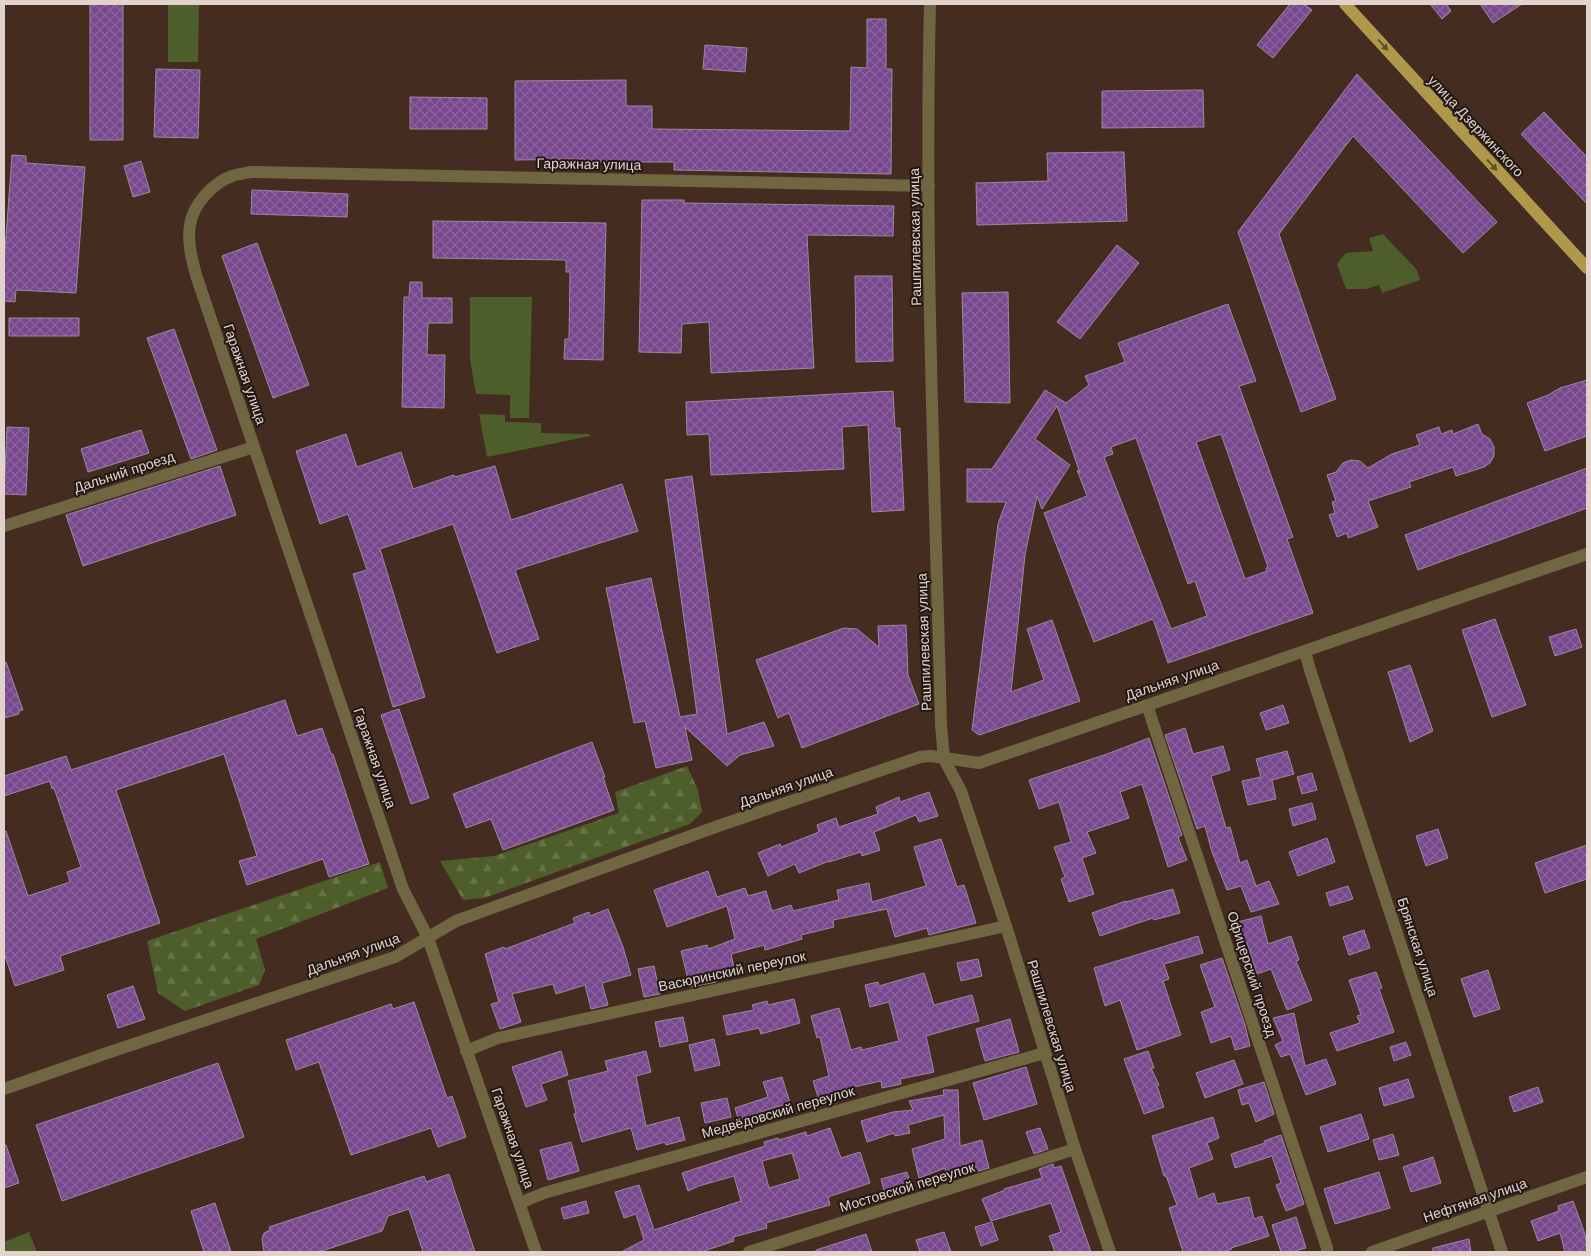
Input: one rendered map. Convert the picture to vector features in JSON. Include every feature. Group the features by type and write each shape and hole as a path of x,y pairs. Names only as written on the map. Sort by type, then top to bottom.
{"main road":[{"name":"улица Дзержинского","path":"1344,4 1587,268"}],"street":[{"name":"Рашпилевская улица","path":"930,4 929,186 936,551 941,725 944,759 961,791 1006,926 1075,1149 1110,1252"},
{"name":"Гаражная улица","path":"536,1252 428,938 403,889 196,275 190,250 190,224 197,205 215,185 231,177 252,172 929,186"},
{"name":"Дальний проезд","path":"4,526 254,447"},
{"name":"Дальняя улица","path":"4,1089 396,957 456,921 800,797 920,757 931,756 979,762 1587,554"},
{"name":"Брянская улица","path":"1305,651 1502,1252"},
{"name":"Офицерский проезд","path":"1147,705 1327,1252"},
{"name":"Васюринский переулок","path":"466,1051 498,1038 1006,926"},
{"name":"Медвёдовский переулок","path":"520,1203 554,1191 1045,1053"},
{"name":"Мостовской переулок","path":"749,1252 1075,1149"},
{"name":"Нефтяная улица","path":"1372,1252 1587,1177"}],"green space":[{"path":"168,4 199,4 198,62 168,62"},
{"path":"1383,234 1417,270 1420,280 1382,293 1379,285 1366,289 1346,289 1337,264 1346,253 1373,251 1369,238"},
{"path":"470,297 532,297 529,418 510,418 510,395 476,394 470,360"},
{"path":"479,414 505,415 505,422 541,423 541,433 590,434 590,436 487,457"},
{"path":"687,766 698,790 702,812 690,824 484,898 463,900 440,861 494,856 619,813 615,792"},
{"path":"380,862 388,888 256,939 265,970 259,985 185,1011 158,993 147,941"},
{"path":"29,1232 37,1252 4,1252 4,1242"}],"building":[{"path":"90,4 123,4 123,140 90,140"},
{"path":"1290,4 1304,4 1312,10 1273,58 1257,45"},
{"path":"1430,4 1446,4 1451,11 1442,19"},
{"path":"1480,4 1522,4 1493,23"},
{"path":"867,19 886,19 886,69 892,69 891,174 674,170 674,162 584,162 584,159 515,160 515,81 626,80 626,106 652,106 652,129 850,131 851,67 867,68"},
{"path":"705,45 747,48 745,72 703,69"},
{"path":"156,69 200,70 198,138 154,137"},
{"path":"1357,74 1497,222 1463,253 1353,136 1279,234 1336,399 1301,412 1238,232"},
{"path":"1203,90 1204,127 1102,128 1102,91"},
{"path":"410,97 487,98 487,129 410,129"},
{"path":"1544,112 1587,157 1587,204 1521,134"},
{"path":"1124,152 1127,221 977,225 976,183 1048,181 1047,153"},
{"path":"12,155 26,156 26,163 85,167 76,293 16,290 15,302 4,301 4,264"},
{"path":"141,161 150,192 133,197 124,166"},
{"path":"252,190 348,194 347,217 251,214"},
{"path":"642,200 684,200 684,203 894,206 893,236 807,235 814,368 711,373 709,322 682,324 681,353 639,352"},
{"path":"433,221 606,223 603,360 564,359 565,339 569,339 570,272 566,272 566,260 433,258"},
{"path":"257,243 309,385 273,398 222,256"},
{"path":"1117,245 1139,263 1080,339 1057,322"},
{"path":"855,276 892,276 893,361 856,362"},
{"path":"410,282 422,282 422,298 452,298 452,323 428,323 427,355 445,355 444,408 402,407 404,297 409,297"},
{"path":"1008,292 1010,403 965,402 962,293"},
{"path":"1228,304 1256,381 1239,386 1293,537 1287,539 1313,613 1168,663 1153,619 1094,642 1044,513 1087,496 1057,406 1035,439 1070,465 1042,509 1037,496 1025,555 1011,692 1044,680 1027,629 1052,620 1080,701 979,735 972,730 998,524 1006,502 967,502 967,469 992,469 1045,390 1066,403 1089,385 1085,376 1125,362 1118,343","holes":["1221,434 1268,567 1266,568 1267,571 1245,579 1196,442","1136,438 1188,584 1195,581 1207,616 1171,629 1104,457 1113,454 1111,447"]},
{"path":"9,318 79,318 79,336 9,336"},
{"path":"174,329 217,450 191,459 147,338"},
{"path":"1587,380 1587,436 1545,451 1527,403 1560,388"},
{"path":"893,391 895,428 900,428 904,510 872,512 868,425 842,427 844,469 711,475 709,434 687,435 686,402"},
{"path":"1478,424 1482,434 1490,439 1494,447 1494,456 1490,463 1484,467 1456,476 1453,467 1409,482 1411,487 1368,501 1378,527 1348,538 1347,533 1337,537 1329,515 1335,513 1332,502 1336,501 1327,475 1336,472 1343,463 1351,460 1360,461 1368,468 1392,454 1420,445 1416,435 1439,427 1441,434 1452,430 1453,434"},
{"path":"7,427 29,428 26,495 4,494"},
{"path":"141,430 149,453 88,472 81,449"},
{"path":"346,434 357,467 401,452 413,489 454,475 455,477 495,466 511,520 622,484 638,531 515,570 539,639 497,653 453,524 380,549 425,697 393,707 353,574 367,570 348,514 320,524 296,451"},
{"path":"220,466 236,515 83,566 66,515"},
{"path":"1587,468 1587,508 1418,570 1405,535"},
{"path":"692,476 727,734 764,722 774,746 740,755 727,766 685,727 692,760 656,768 645,721 634,723 606,588 651,578 680,717 697,714 665,480"},
{"path":"1495,619 1526,705 1492,717 1462,630"},
{"path":"906,625 908,675 919,704 802,748 789,713 778,718 756,660 844,628 857,629 879,647 878,626"},
{"path":"1576,629 1582,647 1555,656 1549,637"},
{"path":"4,662 6,662 23,710 19,711 19,714 4,718"},
{"path":"1410,665 1433,731 1410,742 1388,672"},
{"path":"285,700 297,736 322,728 331,754 333,754 369,864 329,877 323,859 247,885 239,861 257,856 224,754 116,790 160,923 60,956 64,970 15,986 4,953 4,832 6,831 28,896 70,882 67,872 81,867 50,781 4,796 4,776 66,756 71,770"},
{"path":"1283,705 1289,723 1266,730 1260,713"},
{"path":"399,709 429,798 411,804 381,715"},
{"path":"1185,728 1193,754 1223,746 1230,770 1211,776 1226,828 1230,827 1240,863 1247,860 1256,886 1269,881 1279,904 1251,912 1241,886 1227,890 1212,852 1205,826 1197,829 1165,735"},
{"path":"1149,738 1182,835 1178,837 1187,860 1168,867 1142,784 1120,792 1129,818 1087,832 1096,853 1082,858 1094,894 1069,902 1061,879 1065,877 1054,847 1071,842 1059,802 1039,809 1029,780"},
{"path":"592,742 605,777 603,777 614,810 503,850 491,819 466,828 453,794"},
{"path":"1287,751 1294,774 1272,780 1276,799 1248,805 1242,781 1261,777 1256,759"},
{"path":"1312,773 1317,790 1302,794 1297,777"},
{"path":"929,792 938,816 919,822 916,815 874,832 880,850 862,856 861,852 829,861 799,873 795,864 768,876 758,853 780,844 781,847 819,832 817,825 836,818 839,827 878,814 876,807 899,797 900,802"},
{"path":"1312,803 1316,819 1293,826 1289,809"},
{"path":"1438,829 1448,858 1426,866 1416,836"},
{"path":"1327,838 1335,862 1298,876 1289,852"},
{"path":"941,839 957,887 964,885 976,923 929,935 927,928 895,937 887,909 833,920 834,927 801,935 802,939 765,950 764,945 731,954 735,972 715,976 716,982 690,987 681,951 707,945 708,949 735,939 727,906 667,927 654,890 708,871 717,897 745,888 748,896 766,891 772,911 791,905 793,911 839,900 837,890 869,883 872,902 926,886 914,847"},
{"path":"1587,845 1587,879 1545,893 1535,863"},
{"path":"1348,886 1353,899 1330,906 1326,893"},
{"path":"1173,889 1180,913 1154,920 1153,918 1100,936 1092,913 1126,901"},
{"path":"608,909 623,947 631,975 602,983 608,1005 591,1009 585,985 556,994 553,984 512,994 521,1022 500,1029 491,1004 499,1002 485,954 504,947 505,949 575,923 573,918 589,912 590,916"},
{"path":"1261,916 1268,944 1291,936 1299,960 1296,961 1312,1000 1287,1010 1271,969 1257,974 1247,943 1243,944 1238,922"},
{"path":"1364,930 1370,948 1349,955 1343,937"},
{"path":"1198,936 1203,953 1164,964 1169,979 1163,981 1181,1035 1137,1050 1120,1000 1105,1006 1094,968"},
{"path":"1222,958 1245,1025 1250,1046 1235,1050 1231,1036 1211,1043 1201,1012 1215,1007 1200,965"},
{"path":"978,959 982,976 961,981 957,963"},
{"path":"654,966 660,994 644,997 638,969"},
{"path":"1488,970 1500,1009 1474,1017 1461,979"},
{"path":"1376,972 1382,988 1379,989 1394,1032 1337,1051 1330,1033 1360,1023 1357,1016 1361,1015 1349,980"},
{"path":"924,973 934,1005 972,995 979,1021 926,1036 934,1072 900,1079 901,1084 882,1088 881,1081 836,1091 837,1095 819,1100 813,1081 829,1076 820,1037 817,1038 811,1016 839,1008 851,1050 861,1047 862,1050 899,1041 889,1002 870,1007 865,985 878,982 879,986"},
{"path":"133,986 145,1019 118,1028 107,995"},
{"path":"794,999 800,1023 761,1034 759,1028 727,1035 723,1016 754,1010 752,1005 767,1001 768,1005"},
{"path":"414,1002 447,1098 452,1096 466,1137 438,1147 431,1128 351,1155 319,1062 296,1070 286,1040 391,1004 393,1009"},
{"path":"1294,1013 1305,1066 1326,1059 1336,1084 1306,1095 1290,1054 1281,1057 1275,1045 1283,1041 1273,1018"},
{"path":"683,1017 688,1041 660,1047 655,1022"},
{"path":"1010,1019 1019,1052 985,1061 976,1029"},
{"path":"714,1039 720,1065 695,1071 689,1045"},
{"path":"1406,1042 1411,1055 1394,1061 1390,1047"},
{"path":"561,1051 568,1075 541,1084 547,1100 526,1107 512,1067"},
{"path":"646,1051 651,1072 636,1076 646,1126 679,1117 685,1140 666,1145 665,1142 637,1150 631,1128 582,1142 574,1114 576,1113 568,1081 608,1071 605,1061"},
{"path":"1148,1051 1154,1068 1151,1068 1159,1085 1157,1086 1164,1107 1144,1114 1124,1059"},
{"path":"1234,1060 1243,1084 1205,1098 1196,1073"},
{"path":"218,1063 244,1137 62,1201 36,1125"},
{"path":"1026,1067 1037,1104 984,1120 973,1083"},
{"path":"782,1077 790,1103 739,1121 735,1108 768,1097 763,1082"},
{"path":"1408,1079 1414,1097 1384,1106 1379,1088"},
{"path":"1264,1082 1274,1114 1256,1122 1249,1103 1242,1105 1238,1090"},
{"path":"1538,1087 1543,1102 1514,1112 1509,1097"},
{"path":"943,1090 958,1090 960,1146 982,1140 989,1168 972,1173 970,1166 946,1174 945,1168 919,1178 912,1149 945,1139 944,1115 908,1125 910,1133 895,1136 894,1133 867,1142 861,1121 893,1112 913,1110 909,1101 944,1095"},
{"path":"727,1098 731,1117 705,1123 701,1103"},
{"path":"1361,1114 1369,1139 1328,1152 1320,1127"},
{"path":"1213,1117 1219,1138 1207,1143 1213,1159 1189,1168 1198,1199 1214,1193 1217,1204 1249,1197 1254,1219 1262,1216 1269,1236 1222,1252 1183,1252 1169,1208 1177,1205 1166,1176 1164,1176 1152,1136"},
{"path":"830,1128 841,1158 860,1152 870,1183 828,1197 830,1205 766,1223 767,1228 733,1237 734,1241 701,1252 621,1252 644,1240 636,1214 624,1218 615,1192 639,1185 654,1230 741,1201 734,1176 688,1191 682,1173 765,1146 764,1142 778,1138 779,1140 806,1132 807,1136","holes":["792,1153 800,1179 769,1188 762,1161"]},
{"path":"1040,1128 1048,1149 1034,1154 1026,1132"},
{"path":"1393,1134 1399,1155 1379,1160 1373,1140"},
{"path":"1281,1135 1304,1204 1286,1211 1276,1185 1281,1183 1272,1156 1235,1168 1231,1154 1265,1143 1264,1141"},
{"path":"571,1142 579,1171 548,1180 540,1150"},
{"path":"4,1145 6,1145 19,1183 4,1188"},
{"path":"1433,1157 1441,1183 1411,1192 1403,1167"},
{"path":"1053,1164 1054,1168 1061,1166 1091,1252 1055,1252 1049,1236 1061,1232 1051,1203 991,1221 982,1199 1004,1189 1042,1178 1039,1169"},
{"path":"907,1172 912,1190 886,1198 881,1179"},
{"path":"1379,1172 1390,1208 1335,1224 1324,1189"},
{"path":"449,1174 475,1252 423,1252 409,1209 388,1216 382,1231 319,1252 264,1252 262,1239 264,1233 270,1230 269,1227 424,1176 426,1182"},
{"path":"586,1201 589,1213 564,1219 561,1208"},
{"path":"1573,1201 1585,1234 1587,1252 1565,1252 1560,1233 1538,1241 1531,1221 1559,1211 1558,1206"},
{"path":"215,1203 231,1252 204,1252 191,1211"},
{"path":"1296,1217 1306,1248 1291,1252 1281,1252 1272,1225"},
{"path":"992,1222 998,1240 981,1246 975,1227"},
{"path":"944,1232 951,1252 920,1252 916,1240"},
{"path":"866,1234 872,1252 816,1252 816,1250"},
{"path":"1469,1239 1471,1252 1433,1252 1433,1248"}]}
